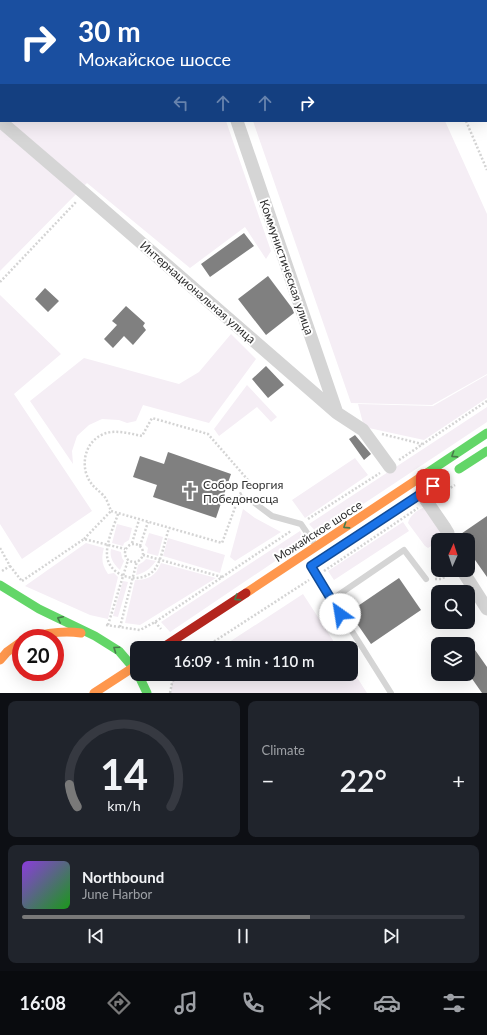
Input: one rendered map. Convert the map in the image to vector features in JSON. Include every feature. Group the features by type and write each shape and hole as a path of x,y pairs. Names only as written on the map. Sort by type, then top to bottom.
{"main road":[{"name":"Можайское шоссе","path":"173,641 487,433"},
{"path":"454,472 484,455"},
{"path":"0,585 39,609 95,636 119,650 130,663"},
{"path":"64,631 72,631 95,636"},
{"path":"0,660 12,648"},
{"path":"94,693 130,677"},
{"path":"142,681 147,693"}],"street":[{"name":"Интернациональная улица","path":"1,122 337,413 363,430 390,467"},
{"name":"Коммунистическая улица","path":"237,122 337,413"},
{"path":"422,496 448,533"},
{"path":"461,577 487,609"}],"lane":[{"path":"252,501 272,516 301,524 316,546"},
{"path":"331,600 404,550 426,579"},
{"path":"311,566 391,693"}],"path":[{"path":"466,122 487,170"},
{"path":"0,282 84,193"},
{"path":"100,623 140,630 156,622 487,401"},
{"path":"152,418 208,434 248,480 240,494 222,543 111,512 104,496 93,487 86,474 84,458 90,445 98,437 111,432 124,432 142,436 152,418"},
{"path":"363,430 422,444"},
{"path":"215,641 317,575 422,496 461,482"},
{"path":"240,494 252,501"},
{"path":"19,584 84,539 111,512"},
{"path":"118,514 106,553 114,570 123,576 139,578 147,575 154,569 159,559 169,528"},
{"path":"137,561 134,562 128,560 125,555 125,549 132,543 139,520"},
{"path":"140,546 148,522"},
{"path":"84,539 125,549"},
{"path":"120,627 137,561 140,560 143,555 140,546 132,543"},
{"path":"0,548 10,566 22,581"},
{"path":"143,555 223,577"},
{"path":"108,625 128,560"},
{"path":"0,572 10,566"},
{"path":"426,579 442,579 446,577"},
{"path":"170,693 173,681"}],"shaded area":[{"path":"0,122 226,122 271,251 266,259 245,227 190,268 87,183 0,271"},
{"path":"253,122 445,122 487,214 487,374 432,405 351,403"},
{"path":"0,295 61,354 14,394 92,511 22,559 0,524"},
{"path":"231,334 256,359 209,423 143,405 136,421 127,423 119,420 102,419 89,425 77,436 72,451 73,464 30,401 84,358 179,384 199,372"},
{"path":"487,375 487,398 424,440 364,427 358,404 433,406"},
{"path":"247,385 277,417 271,422 257,407 219,436 214,429"},
{"path":"487,407 487,422 318,534 309,524"},
{"path":"355,458 368,475 305,518 292,500"},
{"path":"426,507 444,529 443,533 431,533 431,546 428,548 408,523 411,517 420,509"},
{"path":"243,509 255,518 281,532 235,561 230,557"},
{"path":"403,522 409,531 334,580 328,571"},
{"path":"117,524 132,528 129,540 124,543 123,546 112,543"},
{"path":"300,531 305,541 170,632 161,622"},
{"path":"149,533 163,537 158,556 147,553 148,548 145,545"},
{"path":"168,538 225,555 220,573 163,556"},
{"path":"86,543 104,548 102,559 104,568 108,574 114,573 118,577 108,619 90,615 25,586"},
{"path":"111,549 121,552 124,561 120,570 112,561"},
{"path":"146,559 156,561 147,570 136,575 138,565"},
{"path":"161,563 216,578 140,625 125,623 135,580 148,578 157,571"},
{"path":"123,581 128,582 118,617 113,616"},
{"path":"303,594 333,641 231,641"},
{"path":"358,679 367,693 171,693 172,681 358,681"}],"building":[{"path":"244,233 254,246 210,277 201,264"},
{"path":"268,276 292,308 294,313 266,335 238,299"},
{"path":"45,288 59,301 48,312 35,299"},
{"path":"126,306 145,323 143,326 146,330 133,345 124,336 113,348 104,339 117,325 112,321"},
{"path":"266,366 284,385 268,398 252,379"},
{"path":"355,435 371,454 364,460 349,439"},
{"name":"Собор Георгия Победоносца","path":"168,452 231,474 216,518 153,497 157,485 133,477 140,456 164,464"},
{"path":"487,516 487,577 475,560 475,533 462,533"},
{"path":"399,578 421,610 371,644 349,612"},
{"path":"475,650 487,667 487,693 482,693 474,681 475,681"}],"traffic: fast":[{"path":"427,473 487,433"},
{"path":"459,469 487,451"},
{"path":"0,585 39,609 95,636 119,651 130,664"},
{"path":"141,681 147,693"}],"traffic: slow":[{"path":"246,593 427,473"},
{"path":"64,632 81,633"},
{"path":"0,660 12,648"},
{"path":"94,693 130,670"}],"traffic: jam":[{"path":"173,641 246,593"}],"place":[{"name":"Собор Георгия Победоносца","path":"190,491"}],"route":[{"path":"340,614 311,566 433,486"}]}
